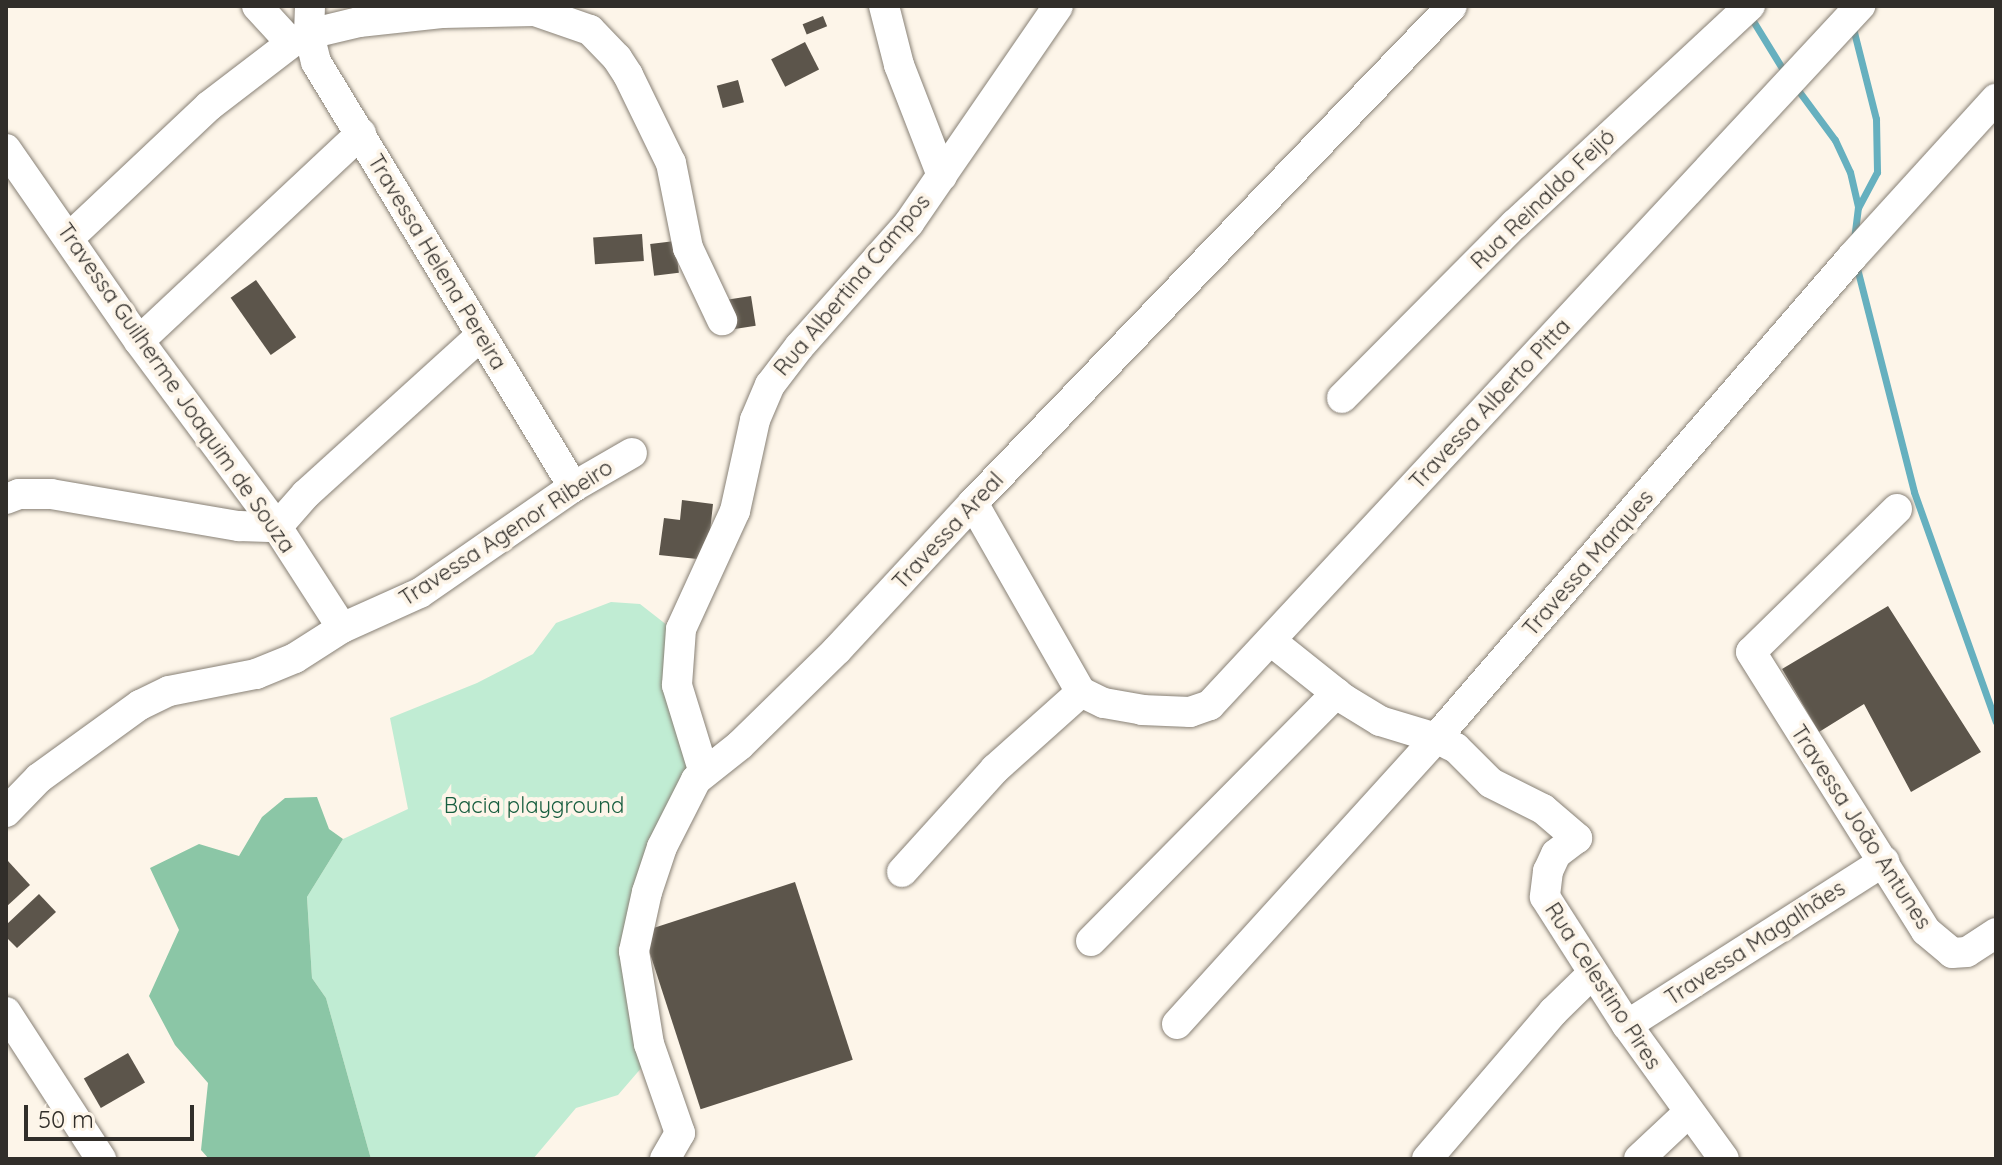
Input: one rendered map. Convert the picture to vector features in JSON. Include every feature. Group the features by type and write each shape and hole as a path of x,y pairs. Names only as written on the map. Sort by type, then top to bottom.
{"street":[{"path":"257,6 303,28 498,9 535,11 590,30 617,58 647,109 671,163 688,248 722,320"},
{"path":"884,6 899,65 942,176"},
{"name":"Rua Albertina Campos","path":"704,773 677,685 677,652 681,629 735,511 755,420 770,385 799,347 909,223 1058,6"},
{"name":"Travessa Areal","path":"673,1146 649,1044 634,951 647,892 662,847 696,780 740,745 837,650 973,503 1452,6"},
{"name":"Rua Reinaldo Feijó","path":"1342,398 1515,224 1746,10"},
{"name":"Travessa Alberto Pitta","path":"1081,692 1104,703 1190,712 1210,705 1855,11"},
{"path":"70,237 209,106 303,28"},
{"name":"Travessa Helena Pereira","path":"303,28 316,62 573,487"},
{"name":"Travessa Marques","path":"1177,1024 1436,738 1852,257 1996,99"},
{"path":"139,341 361,133"},
{"name":"Travessa Guilherme Joaquim de Souza","path":"6,149 23,178 70,237 139,341 277,527 342,628"},
{"path":"6,499 19,494 51,494 239,526 277,527 306,494 480,336"},
{"name":"Travessa Agenor Ribeiro","path":"6,812 39,778 140,705 169,691 256,674 295,658 342,628 420,593 573,487 632,453"},
{"path":"902,872 995,769 1081,692 973,503"},
{"name":"Travessa João Antunes","path":"1897,509 1751,652 1926,931 1943,949 1952,953 1967,952 1996,933"},
{"name":"Rua Celestino Pires","path":"1271,641 1336,693 1380,721 1436,738 1456,748 1491,783 1543,809 1577,838 1556,854 1548,871 1545,897 1627,1025 1724,1159"},
{"path":"1091,941 1336,693"},
{"name":"Travessa Magalhães","path":"1627,1025 1884,861"},
{"path":"1427,1159 1553,1012 1593,973"},
{"path":"6,1012 101,1159"},
{"path":"1639,1159 1688,1113"}],"green space":[{"name":"Bacia playground","path":"611,602 640,604 672,629 696,779 644,860 643,1066 618,1095 576,1108 533,1159 371,1159 326,998 312,978 307,897 343,839 408,809 390,718 477,683 533,654 556,623"},
{"path":"317,797 329,829 343,839 307,897 312,978 326,998 371,1159 209,1159 201,1150 208,1083 175,1045 149,996 179,930 150,868 199,844 239,856 262,817 285,798"}],"building":[{"path":"823,16 827,26 807,34 803,24"},
{"path":"805,42 819,70 785,87 771,59"},
{"path":"738,80 744,102 723,108 717,86"},
{"path":"642,234 644,261 595,264 593,237"},
{"path":"675,241 679,273 654,276 650,244"},
{"path":"256,280 296,337 271,355 231,298"},
{"path":"751,296 756,326 725,330 720,301"},
{"path":"682,500 713,504 707,560 659,555 664,518 680,520"},
{"path":"1888,606 1981,752 1911,792 1864,704 1819,732 1782,669"},
{"path":"8,861 30,885 6,907 6,863"},
{"path":"795,882 853,1060 701,1109 643,931"},
{"path":"39,894 56,912 17,948 6,937 6,925"},
{"path":"128,1053 145,1082 101,1108 84,1078"}],"waterway":[{"path":"1750,16 1785,73"},
{"path":"1853,28 1876,119 1877,172 1858,207 1854,239"},
{"path":"1795,86 1835,140 1850,172 1858,207"},
{"path":"1857,268 1914,492 1996,722"}]}
